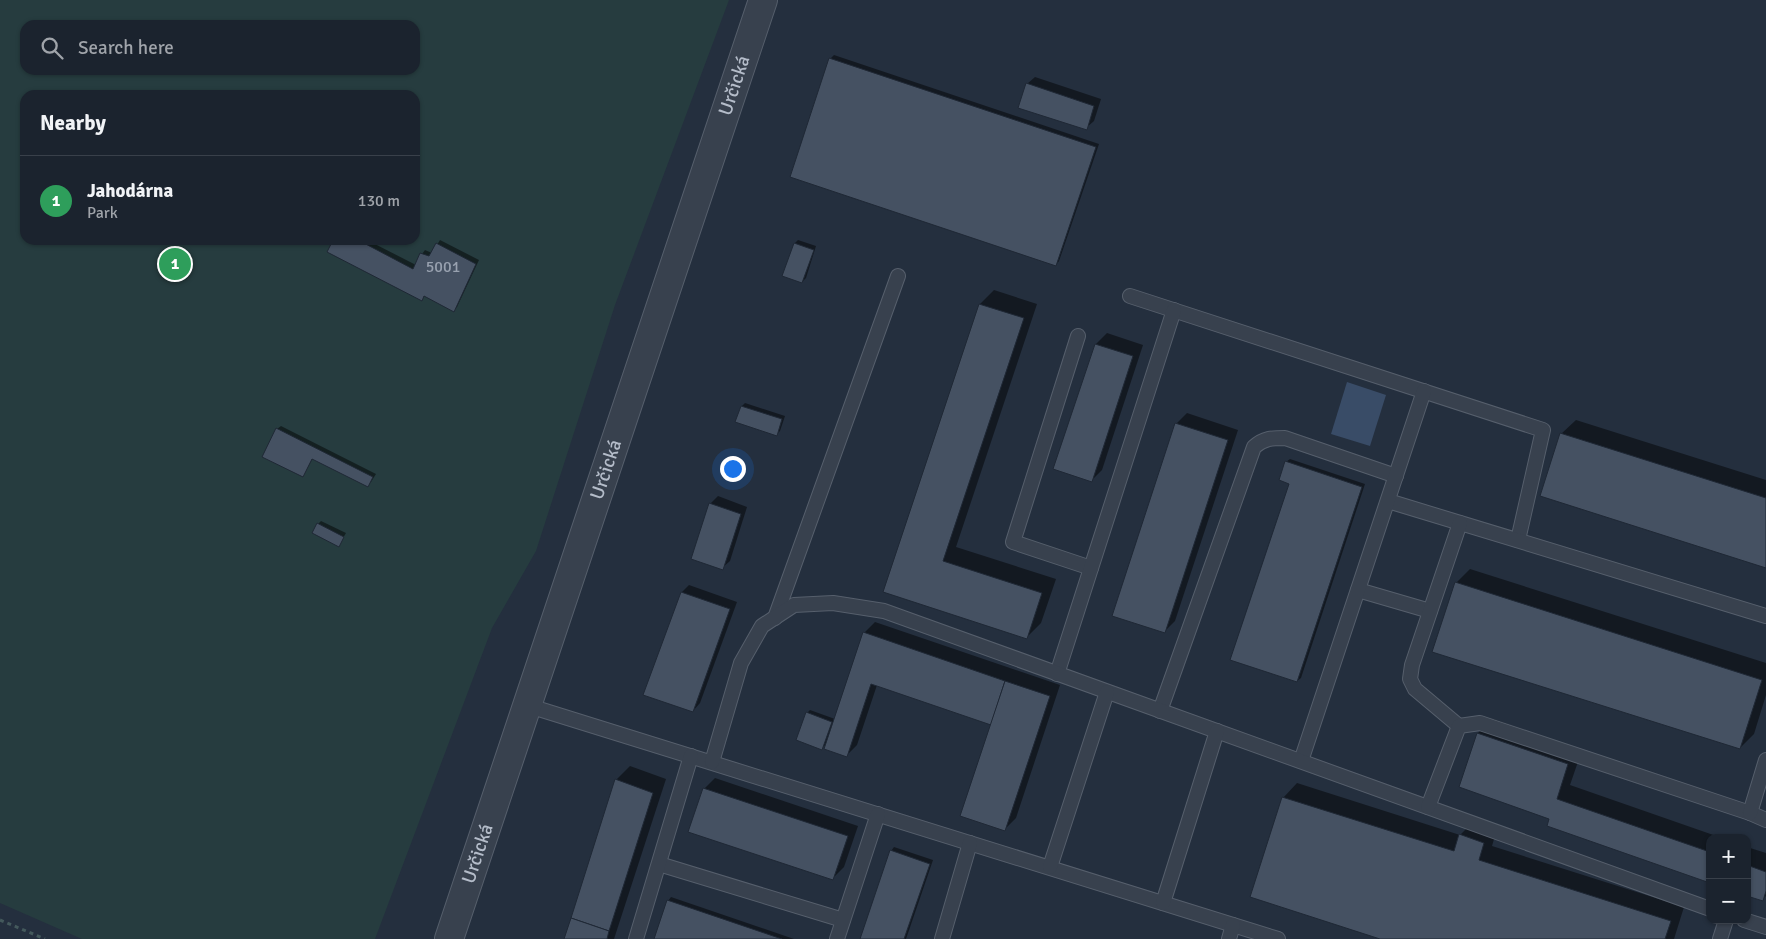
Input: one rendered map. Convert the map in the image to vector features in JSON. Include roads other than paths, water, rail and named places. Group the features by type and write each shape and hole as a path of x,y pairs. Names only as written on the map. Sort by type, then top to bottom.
{"street":[{"name":"Určická","path":"448,939 763,0"}],"lane":[{"path":"775,618 898,276"},
{"path":"1130,296 1543,430 1518,540"},
{"path":"1057,674 1174,310"},
{"path":"1078,336 1013,542 1091,568"},
{"path":"1301,762 1424,391"},
{"path":"1160,711 1254,447 1261,440 1285,438 1396,476"},
{"path":"1388,500 1766,616"},
{"path":"1460,523 1412,664 1410,679 1415,689 1459,726 1480,723 1750,812 1766,820"},
{"path":"1358,590 1430,611"},
{"path":"712,762 742,663 762,626 794,605 833,603 884,611 1706,908"},
{"path":"1050,868 1107,692"},
{"path":"526,704 1278,939"},
{"path":"1428,807 1459,726"},
{"path":"1163,903 1217,731"},
{"path":"636,939 691,756"},
{"path":"1750,812 1766,760"},
{"path":"837,939 878,814"},
{"path":"942,939 970,843"},
{"path":"659,864 843,920"},
{"path":"1751,922 1766,927"},
{"path":"1720,939 1725,924"},
{"path":"1229,939 1233,925"}],"water":[{"path":"1347,382 1386,395 1370,446 1331,434"}],"place":[{"name":"Jahodárna","path":"175,264"}]}
